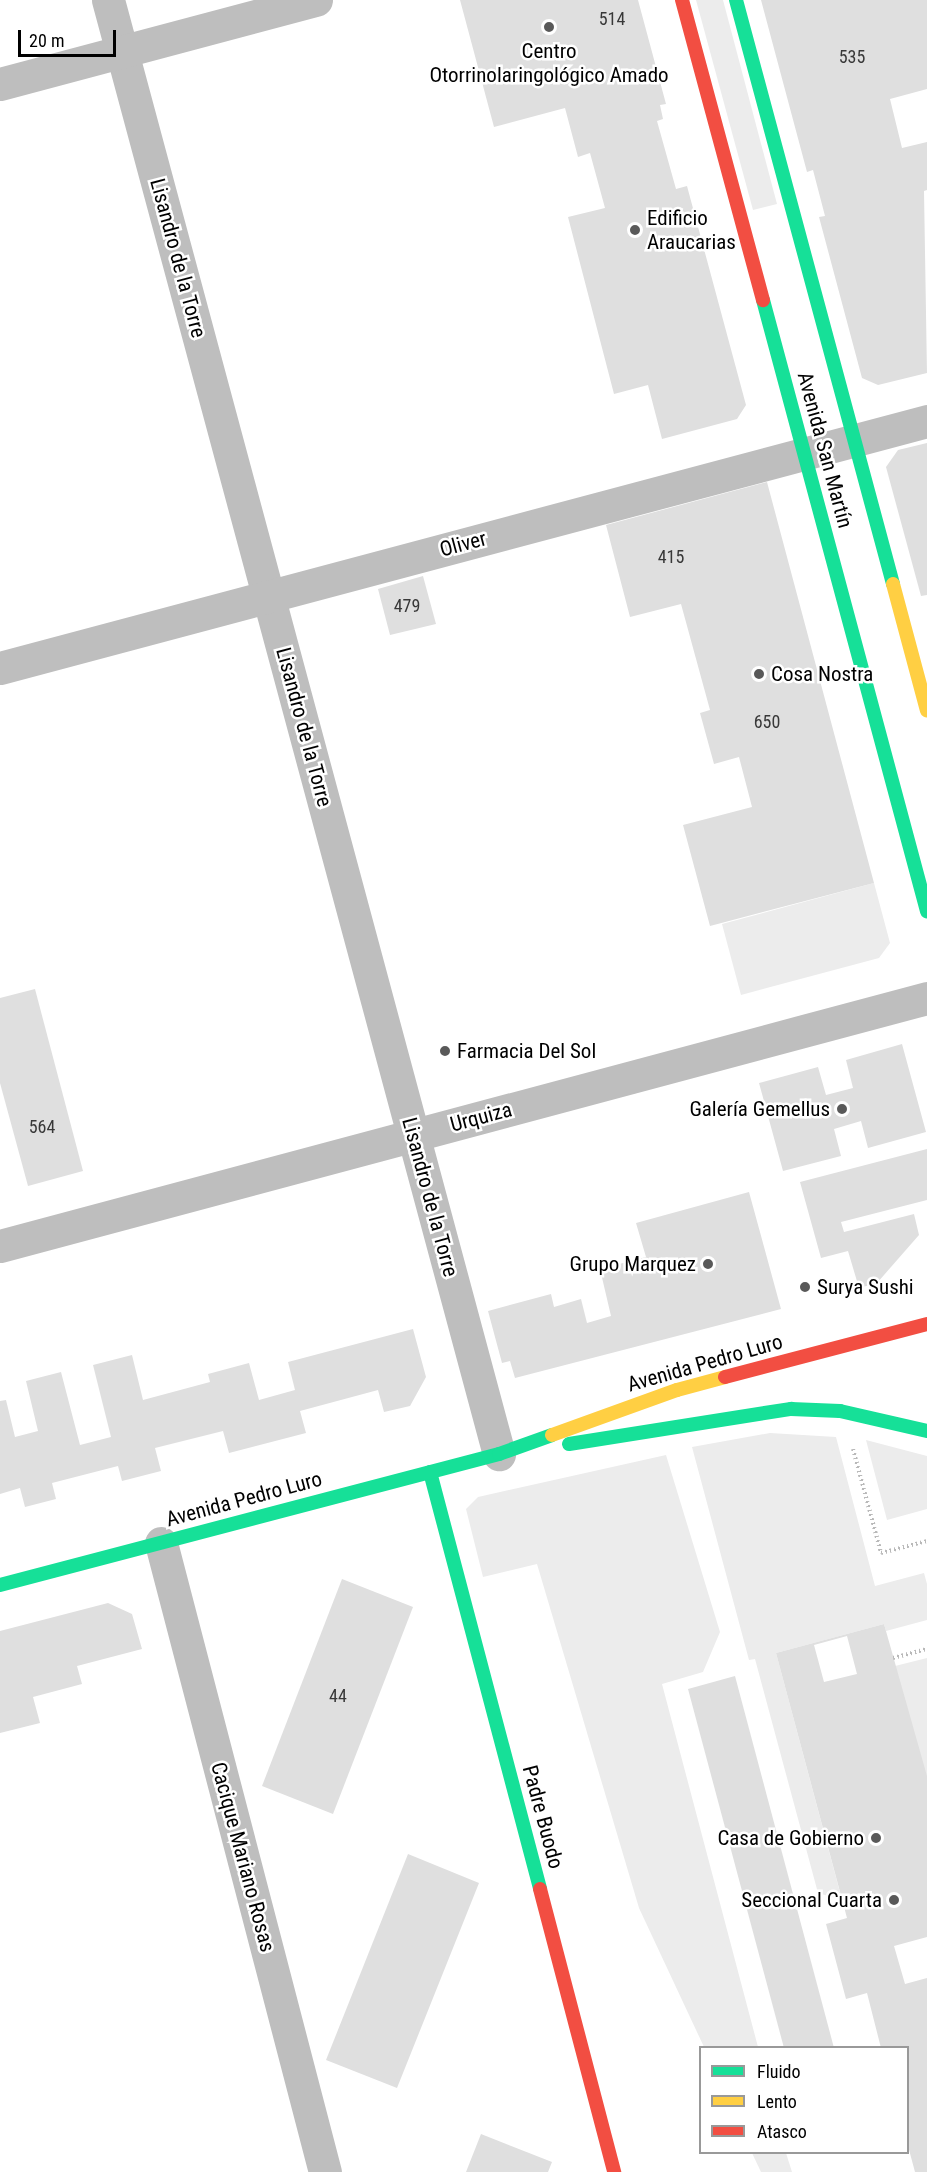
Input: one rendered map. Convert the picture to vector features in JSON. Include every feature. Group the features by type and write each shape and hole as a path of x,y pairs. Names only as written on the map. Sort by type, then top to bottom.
{"main road":[{"name":"Avenida San Martín","path":"682,0 927,911"},
{"name":"Avenida San Martín","path":"736,0 927,711"},
{"name":"Avenida Pedro Luro","path":"0,1585 499,1454 677,1390 927,1324"},
{"name":"Avenida Pedro Luro","path":"499,1454 775,1410 840,1411 927,1431"},
{"name":"Padre Buodo","path":"430,1472 614,2172"}],"street":[{"name":"Lisandro de la Torre","path":"108,0 499,1454"},
{"path":"0,84 316,0"},
{"name":"Oliver","path":"0,668 927,421"},
{"name":"Urquiza","path":"0,1246 927,998"},
{"name":"Cacique Mariano Rosas","path":"161,1543 325,2172"}],"path":[{"path":"851,1439 881,1553 927,1540"},
{"path":"893,1658 927,1649"}],"shaded area":[{"path":"696,0 723,0 777,204 753,210"},
{"path":"874,883 890,943 879,958 741,995 722,924"},
{"path":"770,1433 836,1437 875,1586 924,1573 927,1584 927,1620 886,1631 884,1624 776,1653 842,1900 818,1893 755,1659 749,1660 692,1447"},
{"path":"866,1440 927,1456 927,1509 887,1520"},
{"path":"666,1455 720,1632 703,1672 662,1684 758,2046 704,2046 639,1908 537,1564 483,1577 466,1509 478,1497"},
{"path":"927,1658 927,1786 895,1666"},
{"path":"752,2154 786,2154 792,2172 761,2172"}],"building":[{"path":"460,0 638,0 666,104 660,105 663,119 657,121 676,189 687,186 746,405 737,419 662,439 648,385 614,394 568,217 605,208 590,153 578,157 565,108 494,127"},
{"path":"761,0 927,0 927,89 890,99 902,148 927,142 927,190 924,191 927,373 878,385 862,378 819,217 825,216 813,170 807,172"},
{"path":"927,443 927,595 921,596 886,467 898,450"},
{"path":"767,482 874,883 710,926 683,825 752,807 739,757 714,764 700,713 710,710 681,604 630,617 606,525"},
{"path":"423,576 436,624 390,635 378,589"},
{"path":"35,989 83,1171 28,1186 0,1083 0,998"},
{"path":"902,1044 926,1132 868,1148 861,1121 834,1129 841,1156 783,1171 759,1083 818,1067 826,1095 853,1088 846,1060"},
{"path":"927,1149 927,1200 841,1222 844,1232 914,1214 919,1235 877,1283 859,1288 848,1251 821,1258 800,1182"},
{"path":"749,1192 781,1309 515,1378 510,1361 502,1363 488,1311 551,1294 554,1307 581,1299 587,1323 611,1316 600,1269 646,1257 636,1223"},
{"path":"413,1329 426,1377 410,1406 384,1412 378,1390 300,1411 306,1433 229,1453 223,1431 155,1448 161,1471 122,1481 118,1466 52,1483 56,1499 25,1507 20,1488 0,1494 0,1401 6,1400 15,1437 38,1431 26,1381 61,1372 80,1445 111,1437 93,1365 132,1355 143,1400 210,1382 208,1374 249,1363 259,1400 295,1390 288,1362"},
{"path":"342,1579 413,1607 333,1814 262,1786"},
{"path":"108,1603 132,1614 142,1649 77,1666 82,1684 33,1697 40,1723 0,1733 0,1631"},
{"name":"Casa de Gobierno","path":"884,1624 927,1776 927,1937 894,1946 905,1984 927,1978 927,2172 915,2172 909,2150 909,2046 880,2046 867,1993 846,1999 826,1924 847,1918 776,1653","holes":["847,1636 857,1674 824,1682 814,1645"]},
{"path":"735,1676 833,2046 783,2046 688,1689"},
{"path":"408,1854 479,1883 397,2088 326,2060"},
{"path":"481,2134 552,2162 548,2172 466,2172"}],"traffic: fast":[{"path":"736,0 893,584"},
{"path":"763,300 927,911"},
{"path":"569,1444 791,1409 840,1411 927,1431"},
{"path":"0,1585 499,1454 552,1435"},
{"path":"430,1472 540,1889"}],"traffic: slow":[{"path":"893,584 927,711"},
{"path":"552,1435 677,1390 725,1377"}],"traffic: jam":[{"path":"682,0 763,300"},
{"path":"725,1377 927,1324"},
{"path":"540,1889 614,2172"}],"place":[{"name":"Centro Otorrinolaringológico Amado","path":"549,27"},
{"name":"Edificio Araucarias","path":"635,230"},
{"name":"Cosa Nostra","path":"759,674"},
{"name":"Farmacia Del Sol","path":"445,1051"},
{"name":"Galería Gemellus","path":"842,1109"},
{"name":"Grupo Marquez","path":"708,1264"},
{"name":"Surya Sushi","path":"805,1287"},
{"name":"Casa de Gobierno","path":"876,1838"},
{"name":"Seccional Cuarta","path":"894,1900"}]}
